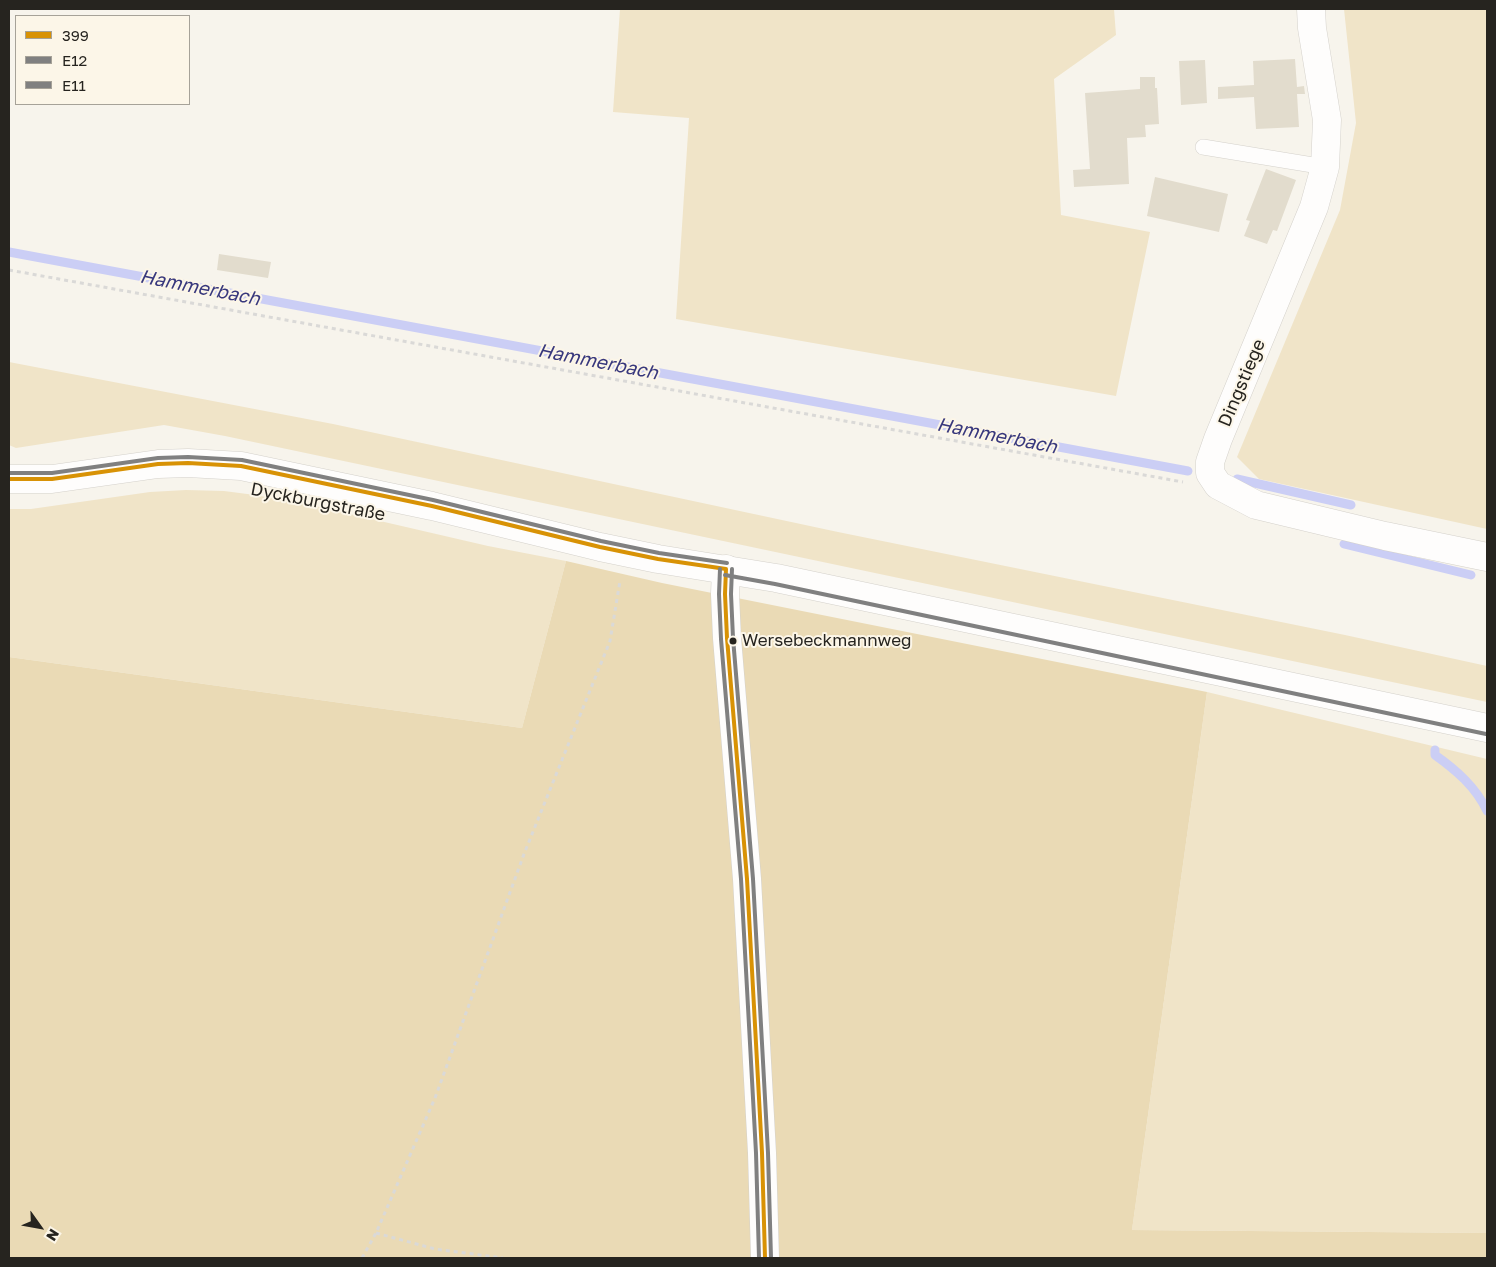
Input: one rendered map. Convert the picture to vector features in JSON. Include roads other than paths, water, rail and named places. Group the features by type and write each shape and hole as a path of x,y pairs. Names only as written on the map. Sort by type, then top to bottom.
{"street":[{"name":"Dingstiege","path":"1311,9 1312,28 1327,120 1325,167 1314,207 1210,462 1210,473 1218,486 1256,505 1385,536 1487,557"},
{"name":"Dyckburgstraße","path":"9,479 52,479 158,464 188,463 241,466 432,506 600,547 804,584 1487,728"},
{"path":"726,569 727,638 748,889 762,1153 765,1258"}],"lane":[{"path":"1203,147 1325,167"}],"waterway":[{"name":"Hammerbach","path":"9,252 1188,471"},
{"name":"Hammerbach","path":"1237,479 1351,505"},
{"name":"Hammerbach","path":"1344,544 1471,575"},
{"name":"Hammerbach","path":"1435,750 1435,755 1458,773 1477,794 1487,811"}],"place":[{"name":"Wersebeckmannweg","path":"733,641"}]}
